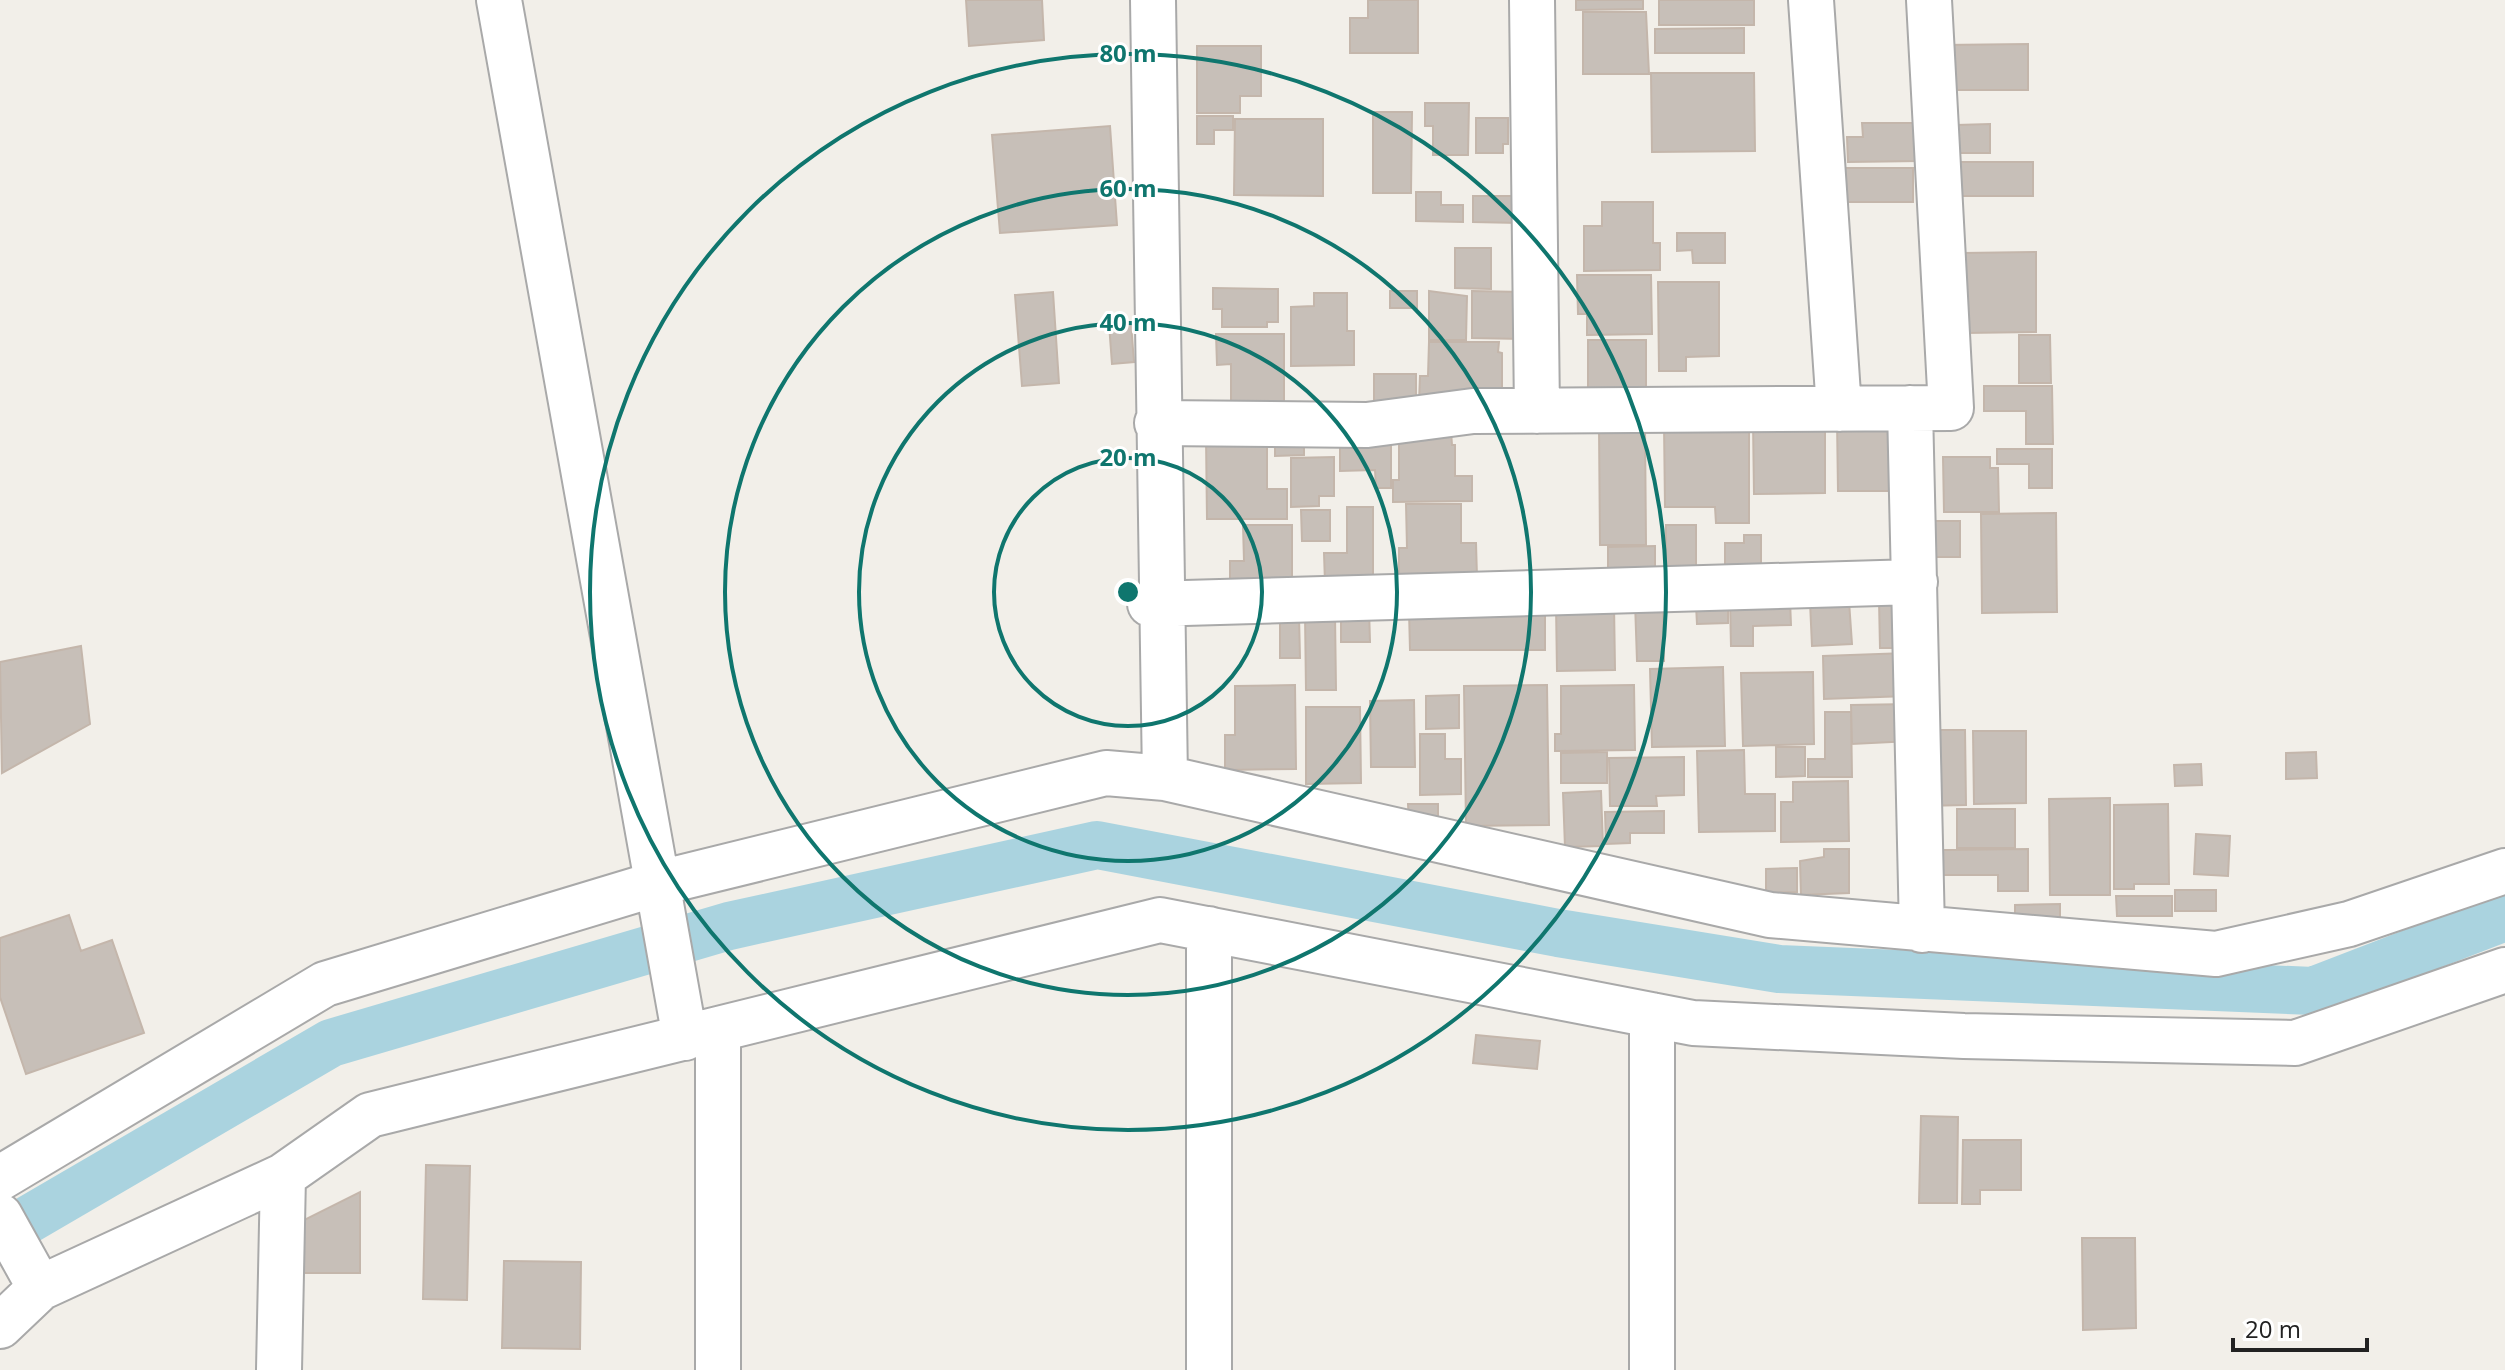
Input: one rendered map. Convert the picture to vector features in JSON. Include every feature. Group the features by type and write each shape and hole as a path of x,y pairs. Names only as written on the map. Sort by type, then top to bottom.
{"street":[{"path":"499,0 659,883 702,1033 718,1370"},
{"path":"1153,0 1156,604 1165,778"},
{"path":"1532,0 1537,411"},
{"path":"1811,0 1839,409"},
{"path":"1157,423 1367,425 1473,411 1951,408 1929,0"},
{"path":"1910,408 1922,930"},
{"path":"1156,604 1915,582"},
{"path":"0,1178 325,984 659,883 1106,773 1165,778 1770,915 2216,954 2349,924 2505,871"},
{"path":"0,1326 30,1274 283,1176 370,1115 1160,920 1693,1023 1964,1036 2295,1043 2505,970"},
{"path":"1209,929 1209,1370"},
{"path":"1652,1015 1652,1370"},
{"path":"279,1370 283,1176"},
{"path":"0,1216 30,1274"}],"building":[{"path":"966,0 1042,0 1044,40 969,46"},
{"path":"1368,0 1418,0 1418,53 1350,53 1350,18 1368,18"},
{"path":"1576,0 1643,0 1643,9 1576,10"},
{"path":"1659,0 1754,0 1754,25 1659,25"},
{"path":"1583,12 1646,12 1649,74 1583,74"},
{"path":"1744,28 1744,53 1655,53 1655,29"},
{"path":"2028,44 2028,90 1944,90 1943,45"},
{"path":"1197,46 1261,46 1261,96 1240,96 1240,113 1197,113"},
{"path":"1651,73 1754,73 1755,151 1652,152"},
{"path":"1425,103 1469,103 1468,155 1433,155 1433,126 1425,126"},
{"path":"1373,112 1412,112 1411,193 1373,193"},
{"path":"1197,116 1233,116 1233,130 1214,130 1214,144 1197,144"},
{"path":"1476,118 1508,118 1508,144 1503,144 1503,153 1476,153"},
{"path":"1235,119 1323,119 1323,196 1234,195"},
{"path":"1862,123 1919,123 1920,161 1848,162 1847,137 1863,137"},
{"path":"1990,124 1990,153 1957,153 1957,125"},
{"path":"1110,126 1117,225 1000,233 992,135"},
{"path":"1957,162 2033,162 2033,196 1957,196"},
{"path":"1834,168 1913,168 1913,202 1834,202"},
{"path":"1416,192 1441,192 1441,205 1463,205 1463,222 1416,221"},
{"path":"1473,196 1520,196 1519,223 1473,222"},
{"path":"1602,202 1653,202 1653,243 1660,243 1660,270 1584,271 1584,226 1602,226"},
{"path":"1677,233 1725,233 1725,263 1693,263 1692,250 1677,251"},
{"path":"1455,248 1491,248 1491,289 1455,288"},
{"path":"2036,252 2036,332 1965,333 1964,253"},
{"path":"1577,275 1651,275 1652,334 1587,335 1587,314 1578,314"},
{"path":"1658,282 1719,282 1719,356 1686,357 1686,371 1659,371"},
{"path":"1213,288 1278,289 1278,322 1267,322 1267,327 1222,327 1222,309 1213,309"},
{"path":"1390,291 1417,291 1417,308 1390,308"},
{"path":"1429,291 1467,296 1466,340 1429,340"},
{"path":"1472,291 1523,292 1523,339 1472,338"},
{"path":"1053,292 1059,383 1022,386 1015,295"},
{"path":"1314,293 1347,293 1347,331 1354,331 1354,365 1291,366 1291,307 1314,306"},
{"path":"1131,323 1134,362 1112,364 1109,324"},
{"path":"1216,334 1284,334 1284,409 1231,410 1231,364 1217,365"},
{"path":"2019,335 2050,335 2051,383 2019,383"},
{"path":"1588,340 1646,340 1646,397 1588,397"},
{"path":"1429,342 1499,342 1498,352 1502,353 1502,403 1419,402 1420,376 1428,376"},
{"path":"1374,374 1416,374 1416,405 1374,405"},
{"path":"1984,386 2052,386 2053,444 2026,444 2026,411 1984,411"},
{"path":"1837,419 1890,419 1890,491 1838,491"},
{"path":"1753,421 1825,421 1825,493 1754,494"},
{"path":"1664,423 1749,423 1749,523 1716,523 1715,507 1665,507"},
{"path":"1599,426 1645,426 1646,545 1600,545"},
{"path":"1399,431 1451,431 1452,445 1455,445 1455,476 1472,476 1472,501 1393,502 1393,480 1399,480"},
{"path":"1275,433 1304,433 1304,455 1275,456"},
{"path":"1391,433 1391,488 1376,488 1375,470 1340,471 1340,444"},
{"path":"1206,437 1267,437 1267,489 1287,489 1287,519 1207,519"},
{"path":"1997,449 2052,449 2052,488 2029,488 2029,464 1997,464"},
{"path":"1334,457 1334,496 1319,496 1319,506 1291,507 1291,458"},
{"path":"1943,457 1990,457 1990,468 1998,468 1999,512 1944,512"},
{"path":"1406,504 1461,504 1461,543 1476,543 1477,577 1399,577 1399,548 1407,548"},
{"path":"1347,507 1373,507 1373,582 1325,583 1324,553 1347,553"},
{"path":"1301,510 1330,510 1330,541 1302,541"},
{"path":"2056,513 2057,612 1982,613 1981,514"},
{"path":"1927,521 1960,521 1960,557 1927,557"},
{"path":"1243,525 1292,525 1292,590 1230,591 1230,561 1244,561"},
{"path":"1666,525 1696,525 1696,572 1666,572"},
{"path":"1744,535 1761,535 1761,572 1725,572 1725,543 1744,543"},
{"path":"1655,546 1655,576 1608,577 1608,547"},
{"path":"1912,599 1913,648 1880,648 1879,600"},
{"path":"1790,600 1791,625 1753,626 1753,646 1731,646 1730,601"},
{"path":"1663,601 1664,661 1637,661 1635,602"},
{"path":"1849,601 1852,644 1812,646 1810,602"},
{"path":"1614,604 1615,670 1557,671 1556,605"},
{"path":"1696,605 1728,605 1728,623 1697,624"},
{"path":"1369,609 1370,642 1341,642 1341,610"},
{"path":"1545,609 1545,650 1410,650 1409,611"},
{"path":"1305,614 1335,614 1336,690 1306,690"},
{"path":"1280,616 1299,616 1300,658 1280,658"},
{"path":"81,646 90,724 2,773 0,662"},
{"path":"1906,653 1907,696 1824,699 1823,656"},
{"path":"1723,667 1725,746 1652,747 1650,669"},
{"path":"1813,672 1814,744 1743,746 1741,673"},
{"path":"1295,685 1296,769 1225,770 1225,735 1235,735 1235,686"},
{"path":"1547,685 1549,825 1466,826 1464,686"},
{"path":"1634,685 1635,750 1555,751 1555,734 1561,734 1561,686"},
{"path":"1459,695 1459,728 1426,729 1426,696"},
{"path":"1414,700 1415,767 1371,767 1370,701"},
{"path":"1910,704 1911,741 1852,744 1851,705"},
{"path":"1306,707 1360,707 1361,783 1306,784"},
{"path":"1825,712 1851,712 1852,777 1808,777 1808,759 1825,759"},
{"path":"1921,730 1965,730 1966,805 1922,806"},
{"path":"1973,731 2026,731 2026,803 1974,804"},
{"path":"1420,734 1445,734 1445,759 1461,759 1461,794 1420,795"},
{"path":"1776,747 1805,747 1805,776 1776,777"},
{"path":"1744,750 1745,794 1775,794 1775,831 1699,832 1697,751"},
{"path":"1607,752 1607,783 1561,783 1561,753"},
{"path":"2316,752 2317,778 2286,779 2286,753"},
{"path":"1684,757 1684,795 1656,796 1657,806 1610,806 1609,758"},
{"path":"2201,764 2202,785 2175,786 2174,765"},
{"path":"1848,781 1849,841 1781,842 1781,802 1793,802 1793,782"},
{"path":"1601,791 1603,846 1565,847 1563,793"},
{"path":"2110,798 2110,895 2050,895 2049,799"},
{"path":"1408,804 1438,804 1438,822 1409,822"},
{"path":"2168,804 2169,884 2134,884 2134,889 2114,889 2114,805"},
{"path":"1957,809 2015,809 2015,848 1957,848"},
{"path":"1664,811 1664,833 1630,833 1630,843 1606,844 1605,812"},
{"path":"2196,834 2230,836 2228,876 2194,874"},
{"path":"1824,849 1849,849 1849,893 1801,895 1800,861 1824,857"},
{"path":"2028,849 2028,891 1998,891 1998,875 1942,875 1942,850"},
{"path":"1797,868 1797,892 1766,893 1766,869"},
{"path":"2175,890 2216,890 2216,911 2175,911"},
{"path":"2116,896 2172,896 2172,916 2117,916"},
{"path":"2060,904 2060,922 2015,922 2015,905"},
{"path":"69,915 81,951 112,940 144,1033 26,1074 0,997 0,938"},
{"path":"1476,1035 1540,1041 1537,1069 1473,1063"},
{"path":"1921,1116 1958,1117 1957,1203 1919,1203"},
{"path":"1963,1140 2021,1140 2021,1190 1980,1190 1980,1204 1962,1204"},
{"path":"426,1165 470,1166 467,1300 423,1299"},
{"path":"360,1192 360,1273 296,1273 296,1224"},
{"path":"2082,1238 2135,1238 2136,1328 2083,1330"},
{"path":"504,1261 581,1262 580,1349 502,1348"}],"waterway":[{"path":"0,1236 331,1043 729,926 1097,845 1558,933 1779,969 2313,991 2505,917"}]}
